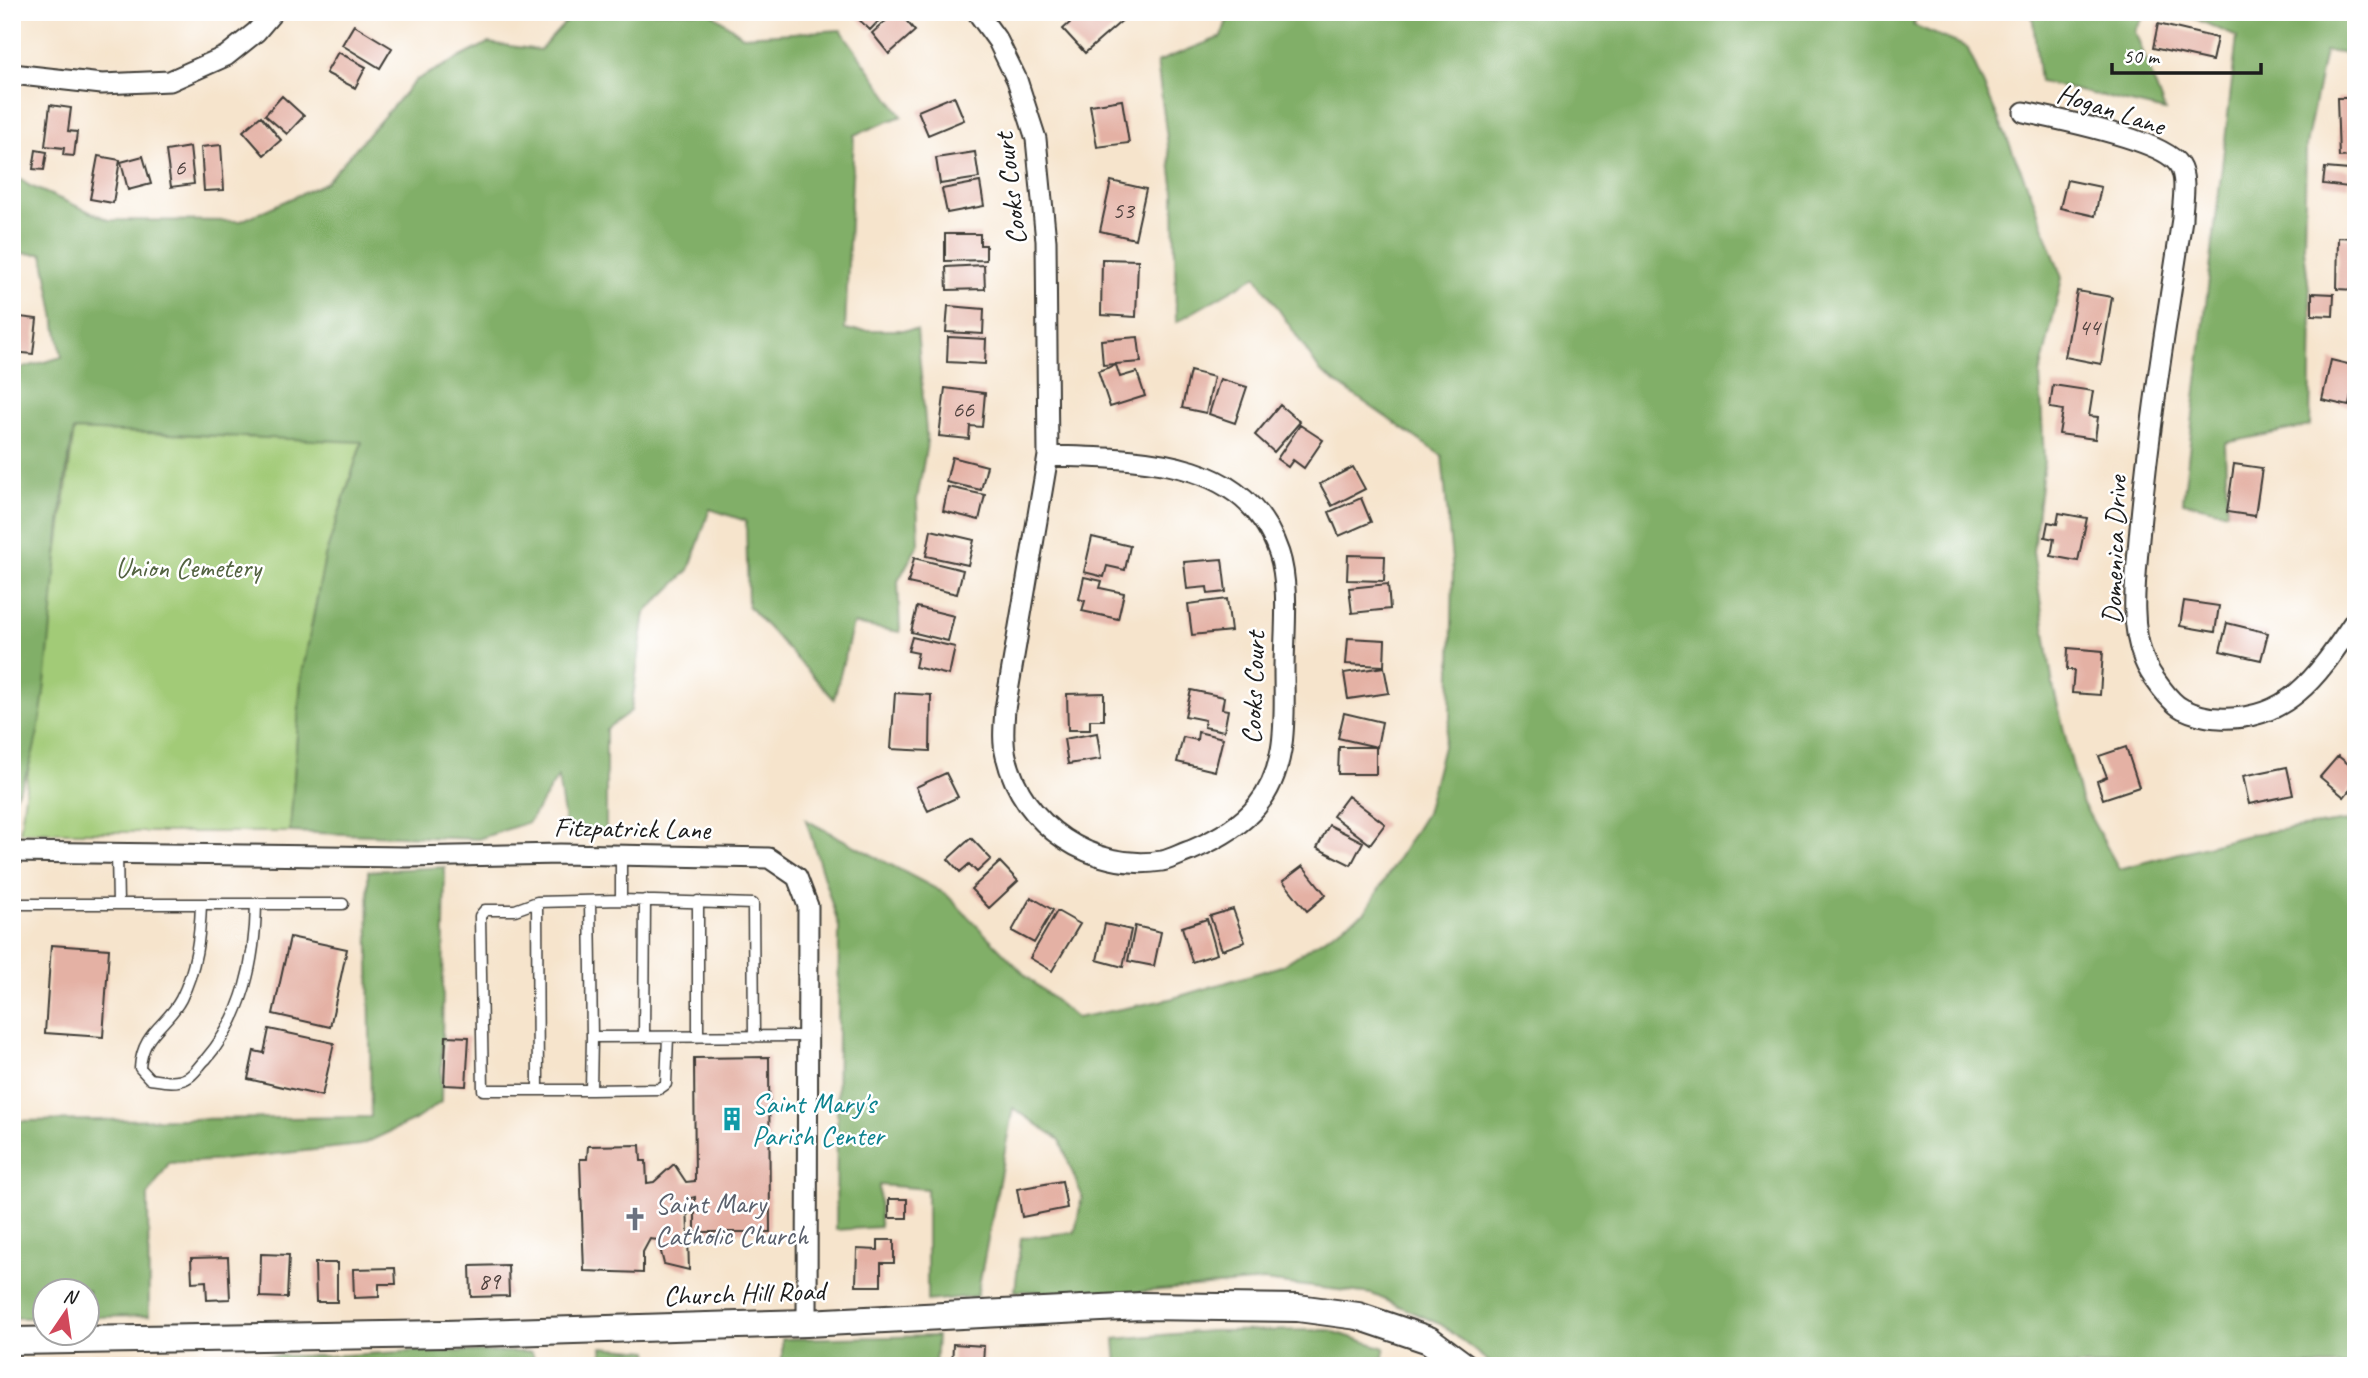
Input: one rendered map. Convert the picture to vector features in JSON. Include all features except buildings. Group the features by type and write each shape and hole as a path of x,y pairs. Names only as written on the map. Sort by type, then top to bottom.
{"street":[{"path":"12,74 102,84 170,81 226,56 256,32 273,12"},
{"name":"Cooks Court","path":"977,12 998,41 1017,80 1036,139 1046,241 1048,456 1005,709 1003,738 1006,758 1022,796 1041,820 1060,837 1105,859 1132,862 1164,860 1213,841 1231,829 1257,806 1273,779 1283,741 1284,582 1279,553 1261,517 1245,499 1226,485 1199,472 1133,459 1048,456"},
{"name":"Hogan Lane","path":"2024,113 2123,136 2161,151 2179,164"},
{"name":"Domenica Drive","path":"2179,164 2183,179 2182,219 2145,463 2136,584 2136,625 2144,660 2163,690 2181,709 2210,718 2242,719 2281,706 2322,670 2356,619"},
{"name":"Fitzpatrick Lane","path":"12,852 406,857 560,854 769,858 797,877 808,906 807,1323"},
{"name":"Church Hill Road","path":"12,1341 445,1335 807,1323 1141,1306 1298,1308 1358,1316 1429,1340 1464,1366"}],"lane":[{"path":"117,854 118,904"},
{"path":"621,855 621,900"},
{"path":"644,1037 645,900"},
{"path":"668,1037 667,1077 663,1088 483,1090 480,916 485,911 515,910 537,902 645,900 752,904 754,1037"},
{"path":"698,901 698,1037"},
{"path":"537,902 538,1090"},
{"path":"590,902 592,1090"},
{"path":"12,904 343,904"},
{"path":"201,904 200,937 194,965 180,1001 141,1052 141,1068 150,1079 172,1082 189,1078 217,1045 238,1007 249,976 256,936 256,904"},
{"path":"592,1037 807,1036"}],"green space":[{"path":"575,12 710,12 743,36 841,30 902,116 854,135 845,330 917,330 927,443 917,500 919,543 898,581 900,632 853,624 834,699 748,606 746,521 710,509 689,570 645,613 631,711 606,729 606,835 566,829 558,777 529,822 478,839 290,832 301,680 325,557 362,442 74,430 62,507 40,722 29,766 12,800 12,371 62,357 43,254 12,253 12,174 30,186 109,220 241,221 325,183 416,80 488,43 540,50"},
{"path":"1230,12 1919,12 1913,25 1967,47 2031,193 2062,278 2040,374 2044,461 2033,552 2053,686 2081,800 2119,869 2252,834 2356,820 2356,1286 2346,1311 2356,1326 2356,1366 1494,1366 1442,1325 1372,1294 1263,1281 1116,1294 1015,1291 1021,1238 1075,1232 1082,1197 1060,1140 1013,1108 977,1296 927,1301 927,1189 879,1185 880,1227 836,1230 839,927 806,820 946,894 1025,975 1076,1018 1170,999 1281,966 1365,912 1426,813 1450,719 1453,572 1442,456 1321,372 1256,276 1176,322 1174,192 1157,62 1221,37"},
{"path":"2032,12 2147,12 2135,31 2165,111 2040,82"},
{"path":"2180,12 2356,12 2356,55 2325,51 2306,145 2304,248 2312,315 2310,426 2225,443 2227,512 2183,502 2237,37"},
{"name":"Union Cemetery","path":"74,430 362,441 325,557 301,680 290,832 20,832"},
{"path":"445,867 441,1102 415,1120 361,1145 169,1163 148,1195 149,1316 102,1317 102,1276 32,1276 32,1318 12,1318 12,1121 371,1117 368,871"},
{"path":"1328,1330 1385,1348 1381,1366 1117,1366 1115,1339 1210,1331"},
{"path":"937,1336 935,1366 782,1366 782,1339"},
{"path":"602,1347 649,1351 651,1366 603,1366"},
{"path":"419,1351 532,1352 536,1366 98,1366 96,1355 327,1356"}],"place":[{"name":"Saint Mary's Parish Center","path":"732,1119"},
{"name":"Saint Mary Catholic Church","path":"635,1219"}]}
